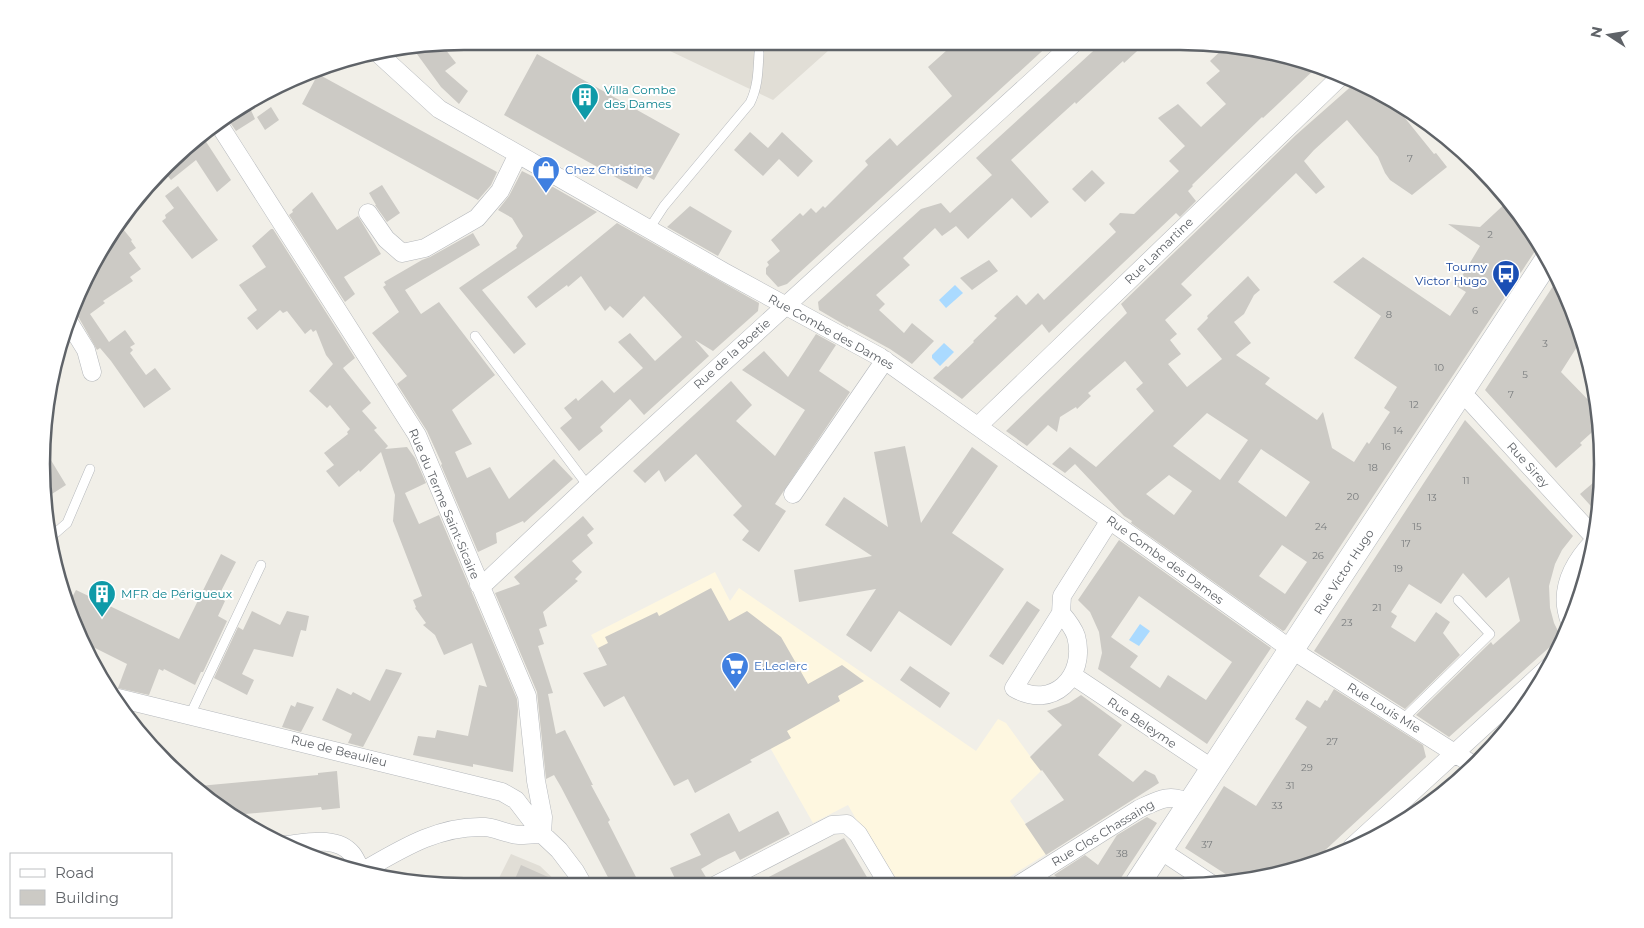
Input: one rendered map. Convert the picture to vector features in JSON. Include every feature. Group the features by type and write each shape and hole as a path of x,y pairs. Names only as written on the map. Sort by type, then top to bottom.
{"main road":[{"name":"Rue Victor Hugo","path":"1142,878 1543,266"}],"street":[{"name":"Rue de la Boetie","path":"479,585 485,583 785,305 1066,50"},
{"name":"Rue Combe des Dames","path":"383,58 439,108 649,229 885,360 1292,650"},
{"name":"Rue Lamartine","path":"978,426 1335,81"},
{"name":"Rue du Terme Saint-Sicaire","path":"222,129 418,435 479,585 527,696 536,781 544,816 542,834"},
{"path":"368,214 386,239 402,253 425,248 477,218 500,191 518,154"},
{"path":"73,329 86,350 92,372"},
{"path":"793,494 885,360"},
{"name":"Rue Sirey","path":"1460,393 1470,401 1588,533"},
{"path":"1061,613 1076,634 1078,648 1077,664 1072,675 1066,685 1047,695 1024,694 1014,688 1061,613 1062,596 1110,520"},
{"path":"1567,609 1565,600 1566,587 1575,565 1584,553"},
{"name":"Rue Louis Mie","path":"1292,650 1468,761"},
{"name":"Rue Beleyme","path":"1072,675 1213,769"},
{"path":"1367,833 1532,682"},
{"name":"Rue de Beaulieu","path":"124,699 502,792 516,800 542,834"},
{"name":"Rue Clos Chassaing","path":"1030,878 1139,809 1158,800 1181,798 1190,804"},
{"path":"730,878 832,826 847,824 858,834 884,878"},
{"path":"369,867 399,850 432,835 456,828 486,827 519,835 542,834 559,850 579,878"},
{"path":"301,844 328,842 340,844 352,854 358,864"},
{"path":"1160,850 1201,877"}],"lane":[{"path":"649,229 664,206 750,103 755,92 758,76 759,53"},
{"path":"475,336 588,486"},
{"path":"56,532 67,523 90,469"},
{"path":"190,715 261,565"},
{"path":"1402,720 1490,634 1458,600"}],"shaded area":[{"path":"668,50 829,50 773,100"},
{"path":"715,572 730,601 739,588 976,751 998,719 1006,723 1041,771 1010,801 1046,854 1008,878 890,878 848,805 813,823 764,737 674,786 591,635"},
{"path":"511,854 540,866 553,878 499,878"}],"water":[{"path":"955,285 963,293 946,308 939,300"},
{"path":"944,343 954,352 940,366 932,358 932,355"},
{"path":"1140,624 1150,631 1139,646 1129,640"}],"building":[{"path":"947,50 1043,50 787,284 778,287 766,274 766,268 769,265 767,262 780,251 771,240 800,213 803,216 811,208 816,213 823,206 825,208 868,165 865,161 890,138 897,146 952,96 928,67"},
{"path":"1094,50 1138,50 1124,63 1123,61 1076,104 1075,102 1011,160 1049,202 1031,218 1012,198 968,239 956,226 942,236 935,228 903,258 910,265 876,295 885,304 879,310 904,333 912,323 934,341 912,364 890,349 819,310 818,302 921,209 941,203 950,213 992,175 976,158"},
{"path":"446,51 456,63 445,71 468,91 459,104 441,87 416,53"},
{"path":"1219,52 1261,58 1312,72 1192,185 1188,191 1196,201 1180,217 1176,213 1049,333 1042,324 962,399 933,378 946,366 948,367 974,342 997,318 994,316 1017,295 1026,305 1038,293 1044,300 1116,232 1109,224 1120,213 1134,214 1179,171 1169,161 1185,146 1158,118 1178,104 1201,127 1226,104 1206,83 1220,71 1210,61"},
{"name":"Villa Combe des Dames","path":"537,54 680,134 654,180 645,175 637,189 504,115"},
{"path":"321,76 497,172 491,185 478,200 302,104 316,78"},
{"path":"1350,87 1387,105 1403,115 1447,167 1412,195 1390,180 1378,157 1347,120 1304,161 1325,187 1316,194 1296,173 1181,284 1192,295 1165,320 1177,334 1170,340 1181,354 1168,364 1187,387 1222,359 1197,329 1208,318 1207,316 1248,276 1260,290 1254,295 1244,314 1234,322 1251,343 1236,355 1270,378 1265,384 1317,420 1323,412 1332,448 1354,462 1367,442 1369,444 1390,412 1384,408 1397,387 1354,358 1381,316 1333,282 1363,257 1450,316 1466,292 1456,286 1480,246 1448,224 1480,227 1503,206 1535,251 1283,631 1131,523 1132,521 1124,516 1075,464 1065,473 1052,464 1070,447 1096,467 1154,411 1136,389 1143,383 1125,361 1088,393 1091,396 1077,409 1076,407 1060,417 1057,432 1048,425 1027,446 1006,431 1127,313 1121,304 1296,135","holes":["1207,413 1248,440 1220,480 1173,446","1261,449 1310,482 1286,517 1238,482","1169,475 1192,491 1174,515 1146,494","1282,545 1307,562 1285,594 1259,576"]},
{"path":"271,107 279,120 265,130 257,117"},
{"path":"250,109 255,119 236,131 230,123"},
{"path":"750,132 768,148 782,132 813,161 798,177 779,159 763,176 734,150"},
{"path":"206,141 231,180 217,192 196,160 171,180 167,175"},
{"path":"1092,170 1105,183 1085,202 1072,189"},
{"path":"522,171 597,212 482,290 526,344 514,354 459,288 517,248 516,246 523,236 512,218 498,210 509,196"},
{"path":"382,185 400,213 387,222 369,193"},
{"path":"178,186 218,240 192,259 162,221 166,218 165,215 174,208 165,196"},
{"path":"312,192 337,230 358,216 381,254 344,277 355,294 345,302 289,215"},
{"path":"690,206 732,231 718,256 667,227"},
{"path":"617,223 759,303 758,311 713,351 695,340 709,356 644,415 630,399 600,427 603,431 579,451 560,428 572,418 564,408 576,398 578,401 602,380 614,393 643,368 618,342 630,333 655,361 682,337 644,296 623,318 610,306 605,311 581,276 536,308 527,297"},
{"path":"123,229 136,248 129,253 141,269 130,277 133,281 103,301 105,303 90,314 109,342 125,330 135,344 130,347 133,350 130,353 146,375 155,368 171,389 144,408 111,361 100,348 97,350 78,317 82,306 105,257"},
{"path":"273,229 355,358 343,368 371,403 362,411 377,428 374,430 388,446 385,449 407,447 415,458 426,483 405,493 419,524 439,515 517,699 518,710 513,772 473,764 473,767 413,755 418,736 435,738 437,730 468,736 479,685 487,687 472,643 444,655 435,635 423,625 426,623 415,608 413,600 422,596 393,521 395,495 381,452 360,472 359,470 339,487 326,471 334,465 324,453 348,434 347,432 350,429 330,405 327,408 309,391 333,364 326,355 316,330 313,332 311,329 305,334 287,311 283,313 280,310 257,330 247,318 257,310 239,285 266,267 252,246"},
{"path":"473,233 480,245 405,290 421,314 439,302 495,375 452,410 472,444 455,452 467,478 490,467 509,499 554,459 573,479 524,523 523,521 496,533 497,543 478,552 427,431 397,384 407,376 372,333 399,312 383,287 386,285 384,282"},
{"path":"989,260 998,271 972,290 960,278"},
{"path":"1553,286 1577,347 1561,372 1589,400 1592,432 1580,443 1582,445 1556,468 1485,390"},
{"path":"816,334 836,345 819,371 850,392 775,504 786,511 759,552 742,540 749,531 733,515 742,506 696,454 665,482 659,470 645,483 633,471 731,381 752,405 736,421 775,456 805,410 742,370 764,351 788,377"},
{"path":"1465,420 1573,536 1562,550 1555,564 1549,586 1550,608 1558,631 1552,645 1449,737 1416,715 1491,642 1493,645 1520,621 1509,577 1486,598 1463,573 1441,604 1409,584 1391,612 1397,616 1391,627 1415,642 1436,612 1450,622 1443,633 1460,655 1405,709 1314,651"},
{"path":"905,446 921,523 972,447 998,466 952,533 1004,569 951,646 899,611 871,652 846,635 876,589 799,602 794,570 872,556 825,525 844,497 888,527 874,452"},
{"path":"50,459 66,485 51,494"},
{"path":"1593,483 1591,506 1580,494"},
{"path":"583,516 594,529 587,535 593,543 572,561 582,572 575,579 578,581 543,612 547,626 539,629 544,644 538,646 553,693 548,694 556,734 565,730 636,878 608,878 554,775 546,779 537,692 495,593 520,584 514,577"},
{"path":"1119,540 1271,648 1207,744 1098,669 1102,653 1099,632 1090,612 1078,600","holes":["1139,596 1232,662 1206,700 1168,675 1160,688 1130,667 1138,656 1111,637"]},
{"name":"MFR de Périgueux","path":"221,554 236,562 218,597 225,601 218,616 227,621 195,685 164,669 163,671 159,669 149,695 118,688 127,664 93,647 72,597 76,590 179,639"},
{"name":"E.Leclerc","path":"711,588 729,621 747,611 781,637 808,684 842,665 864,681 838,696 840,701 787,731 791,738 695,793 688,779 674,786 624,696 604,707 583,673 607,665 598,648 608,643 605,637 657,612 659,616"},
{"path":"1027,601 1040,610 1003,665 989,656"},
{"path":"252,611 280,625 287,611 309,616 306,631 301,630 293,657 254,649 242,674 254,680 247,695 214,678 238,627 243,630"},
{"path":"910,666 950,693 940,708 900,680"},
{"path":"386,669 402,673 363,747 348,743 352,734 322,720 337,688 351,695 353,692 370,701"},
{"path":"1334,689 1423,745 1426,757 1323,852 1313,856 1261,870 1227,875 1185,848 1224,786 1256,806 1307,727 1295,719 1307,700 1320,708 1325,700 1327,701"},
{"path":"1081,695 1122,725 1098,755 1133,782 1145,770 1155,775 1159,783 1046,855 1025,824 1064,800 1030,757 1062,725 1047,711 1069,703"},
{"path":"297,702 314,707 301,732 282,727 291,705 295,707"},
{"path":"337,771 340,808 322,810 321,807 243,814 204,786 318,775 318,773"},
{"path":"778,811 790,834 740,860 735,851 718,859 701,869 706,878 675,878 670,868 701,855 690,834 729,813 739,832"},
{"path":"1147,817 1157,823 1121,878 1058,878 1054,875 1085,855 1098,865 1117,835"},
{"path":"844,838 867,878 767,878"},
{"path":"521,865 550,878 515,878"}],"place":[{"name":"Villa Combe des Dames","path":"585,121"},
{"name":"Chez Christine","path":"546,194"},
{"name":"Tourny Victor Hugo","path":"1506,298"},
{"name":"MFR de Périgueux","path":"102,618"},
{"name":"E.Leclerc","path":"735,690"}]}
